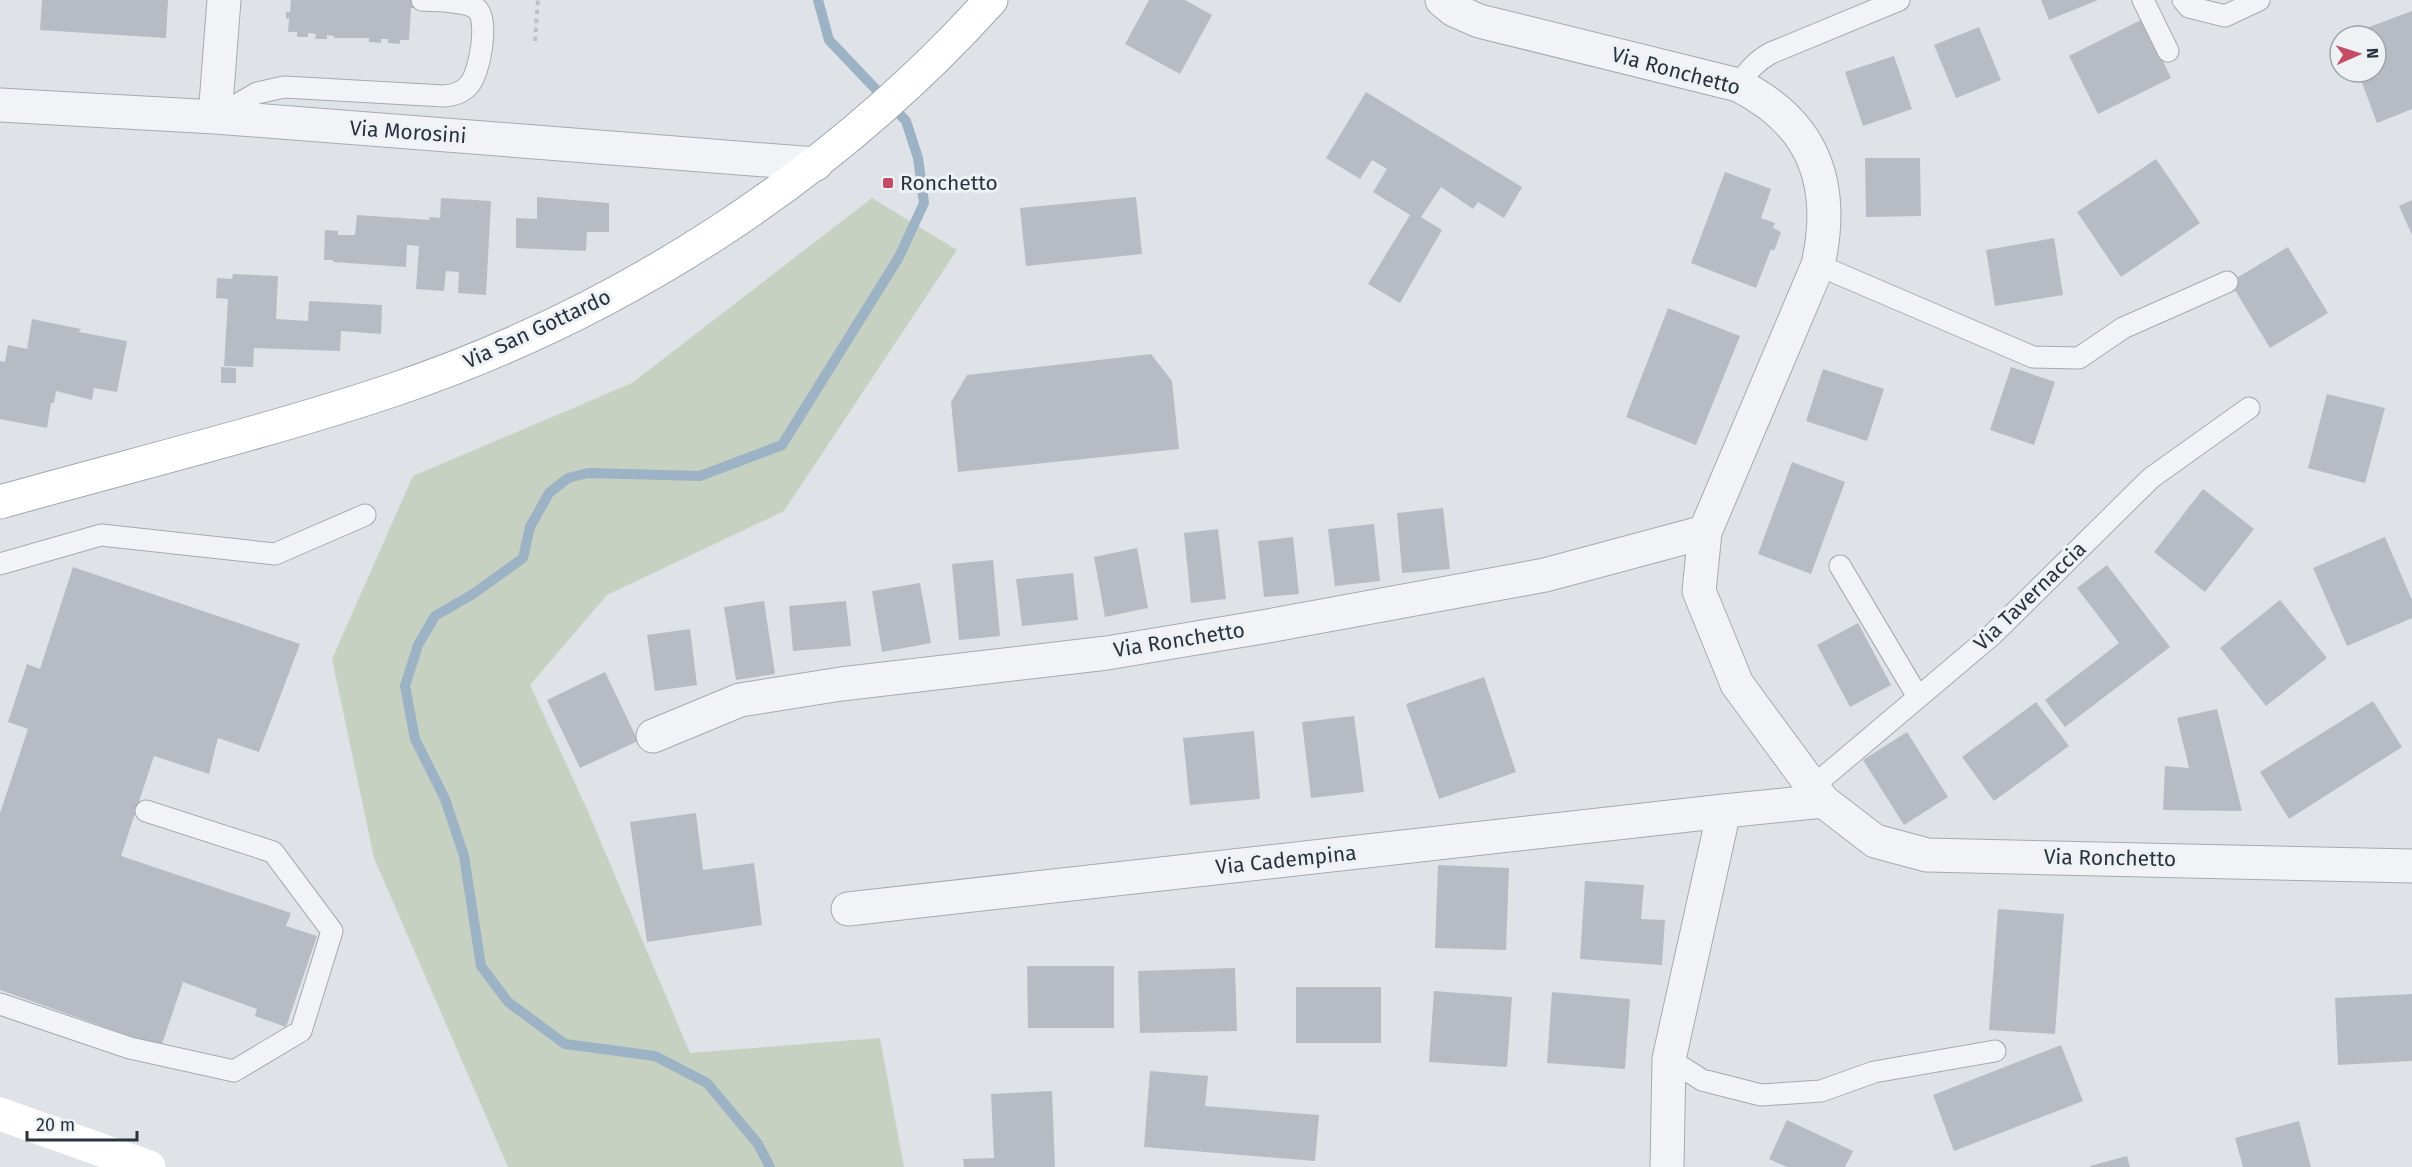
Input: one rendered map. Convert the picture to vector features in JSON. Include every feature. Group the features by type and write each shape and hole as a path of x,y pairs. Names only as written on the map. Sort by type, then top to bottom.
{"main road":[{"name":"Via San Gottardo","path":"0,502 308,416 394,389 468,362 541,330 673,261 816,164 871,117 958,36 991,0"},
{"path":"0,1114 134,1164"}],"street":[{"path":"215,117 224,0"},
{"name":"Via Ronchetto","path":"1442,0 1454,10 1479,21 1738,85 1762,97 1791,121 1808,147 1821,181 1826,209 1825,236 1818,265 1705,532 1699,591 1737,684 1817,794 1875,841 1927,855 2412,866"},
{"name":"Via Morosini","path":"0,105 215,117 816,164"},
{"name":"Via Ronchetto","path":"653,736 740,700 841,684 1107,652 1268,626 1545,575 1705,532"},
{"path":"1667,1167 1669,1059 1724,811 1817,794"},
{"name":"Via Cadempina","path":"848,909 1724,811"}],"lane":[{"path":"215,117 257,93 284,87 444,96 464,91 472,83 480,61 482,16 468,5 422,0"},
{"path":"1738,85 1748,70 1771,53 1899,0"},
{"path":"2143,0 2168,51"},
{"path":"2184,0 2189,7 2225,16 2259,0"},
{"path":"1818,265 2033,357 2079,358 2123,328 2227,282"},
{"name":"Via Tavernaccia","path":"1817,794 1918,697 1992,634 2151,478 2249,408"},
{"path":"0,564 101,535 275,554 365,515"},
{"path":"1840,566 1918,697"},
{"path":"0,1004 130,1048 234,1071 301,1031 332,931 273,852 147,811"},
{"path":"1669,1059 1702,1080 1761,1095 1821,1091 1874,1072 1995,1051"}],"path":[{"path":"535,41 538,0"}],"green space":[{"path":"872,198 957,250 784,511 607,595 530,685 586,807 690,1053 880,1038 904,1167 508,1167 374,858 332,659 413,476 632,383"}],"building":[{"path":"42,0 168,0 166,38 40,30"},
{"path":"291,0 416,0 415,8 411,8 409,40 400,40 400,44 388,43 388,39 381,39 381,43 369,42 369,38 334,38 334,36 327,35 327,39 315,39 316,34 308,33 308,37 297,37 297,32 288,32 289,18 286,19 286,12 290,12"},
{"path":"1149,0 1185,0 1212,15 1180,74 1125,44"},
{"path":"2041,0 2098,0 2049,20"},
{"path":"2412,11 2412,109 2377,123 2362,84 2388,84 2388,24 2377,24"},
{"path":"2143,19 2171,78 2098,114 2069,56"},
{"path":"1979,27 2001,80 1956,98 1934,45"},
{"path":"1894,56 1912,109 1863,126 1845,72"},
{"path":"1366,92 1522,187 1504,218 1478,202 1473,209 1441,187 1421,217 1442,230 1400,303 1368,284 1410,215 1373,192 1387,169 1372,160 1360,179 1326,158"},
{"path":"1865,158 1920,158 1921,216 1866,217"},
{"path":"2156,159 2200,223 2121,277 2077,212"},
{"path":"1725,172 1771,189 1761,218 1775,223 1773,228 1781,232 1774,251 1771,249 1756,288 1691,263"},
{"path":"537,197 609,203 609,232 587,232 586,251 516,248 516,218 537,219"},
{"path":"1136,197 1142,254 1026,266 1020,208"},
{"path":"441,198 491,201 486,295 458,293 459,272 446,271 444,291 416,289 419,246 407,245 406,267 324,260 325,230 338,231 338,235 355,235 357,215 430,220 429,217 440,218"},
{"path":"2412,200 2412,235 2399,206"},
{"path":"2054,238 2063,295 1995,306 1986,250"},
{"path":"2288,247 2328,313 2270,348 2230,282"},
{"path":"233,274 278,276 276,319 308,321 309,301 382,305 381,334 341,331 340,351 254,348 253,367 224,366 228,299 216,298 217,278 232,279"},
{"path":"1668,308 1740,336 1696,445 1626,417"},
{"path":"32,319 81,329 79,332 127,341 117,392 94,388 92,400 56,391 54,403 51,403 47,428 0,419 0,361 5,362 8,345 27,349"},
{"path":"1151,354 1172,381 1179,449 958,472 951,402 967,375"},
{"path":"221,367 236,368 236,383 221,383"},
{"path":"2011,367 2055,382 2034,445 1990,430"},
{"path":"1823,369 1884,389 1867,441 1806,421"},
{"path":"2327,394 2385,408 2365,483 2308,468"},
{"path":"1792,462 1845,482 1811,574 1758,554"},
{"path":"2203,489 2254,529 2205,592 2154,552"},
{"path":"1443,508 1450,569 1402,573 1397,513"},
{"path":"1374,524 1380,581 1335,586 1328,529"},
{"path":"1218,529 1226,599 1191,603 1184,533"},
{"path":"1293,537 1299,594 1264,597 1258,541"},
{"path":"2385,537 2412,600 2412,618 2347,646 2313,568"},
{"path":"1137,548 1148,608 1105,617 1094,557"},
{"path":"993,560 1000,636 959,640 952,564"},
{"path":"2107,565 2170,647 2065,727 2045,700 2119,643 2077,588"},
{"path":"73,567 300,644 259,752 218,738 209,774 154,756 121,856 291,913 286,926 317,936 286,1027 255,1016 257,1009 183,982 161,1047 0,990 0,813 28,729 8,722 27,664 40,669"},
{"path":"1073,573 1078,620 1022,626 1016,579"},
{"path":"920,583 931,643 882,652 872,591"},
{"path":"2280,600 2327,658 2266,706 2220,648"},
{"path":"764,601 775,674 736,680 724,607"},
{"path":"846,601 851,646 793,651 789,606"},
{"path":"1858,623 1891,685 1850,707 1817,645"},
{"path":"690,629 697,685 655,691 647,635"},
{"path":"605,672 638,741 580,768 547,700"},
{"path":"1484,677 1516,772 1439,799 1406,704"},
{"path":"2373,701 2402,747 2289,819 2260,772"},
{"path":"2036,702 2069,746 1994,801 1962,757"},
{"path":"2217,709 2242,811 2163,810 2165,766 2189,768 2177,718"},
{"path":"1354,716 1364,792 1311,798 1302,722"},
{"path":"1254,731 1260,799 1190,805 1183,738"},
{"path":"1907,732 1948,797 1904,825 1863,760"},
{"path":"696,813 703,870 754,863 762,925 647,942 630,822"},
{"path":"1438,865 1509,868 1506,950 1435,948"},
{"path":"1585,881 1644,885 1641,919 1665,920 1662,965 1580,959"},
{"path":"1998,909 2064,914 2055,1034 1989,1030"},
{"path":"1027,966 1114,966 1114,1028 1028,1028"},
{"path":"1235,968 1237,1031 1140,1033 1138,971"},
{"path":"1296,987 1381,987 1381,1043 1296,1043"},
{"path":"1434,991 1512,997 1507,1067 1429,1062"},
{"path":"1552,992 1630,999 1625,1069 1547,1063"},
{"path":"2412,994 2412,1061 2338,1065 2335,998"},
{"path":"2061,1045 2083,1101 1954,1151 1933,1095"},
{"path":"1150,1071 1208,1076 1205,1106 1319,1115 1315,1161 1144,1147"},
{"path":"1052,1091 1055,1167 964,1167 963,1159 994,1158 991,1094"},
{"path":"1787,1120 1853,1151 1845,1167 1787,1167 1769,1159"},
{"path":"2299,1121 2311,1167 2243,1167 2235,1138"},
{"path":"2127,1156 2130,1167 2090,1167 2090,1166"}],"waterway":[{"path":"770,1167 758,1144 707,1083 655,1056 565,1044 508,1002 481,966 464,856 445,799 415,739 405,686 418,645 435,616 473,594 523,558 530,527 549,493 568,478 588,473 700,476 782,445 899,257 924,203 918,158 906,121 829,40 818,0"}],"place":[{"name":"Ronchetto","path":"888,183"}]}
